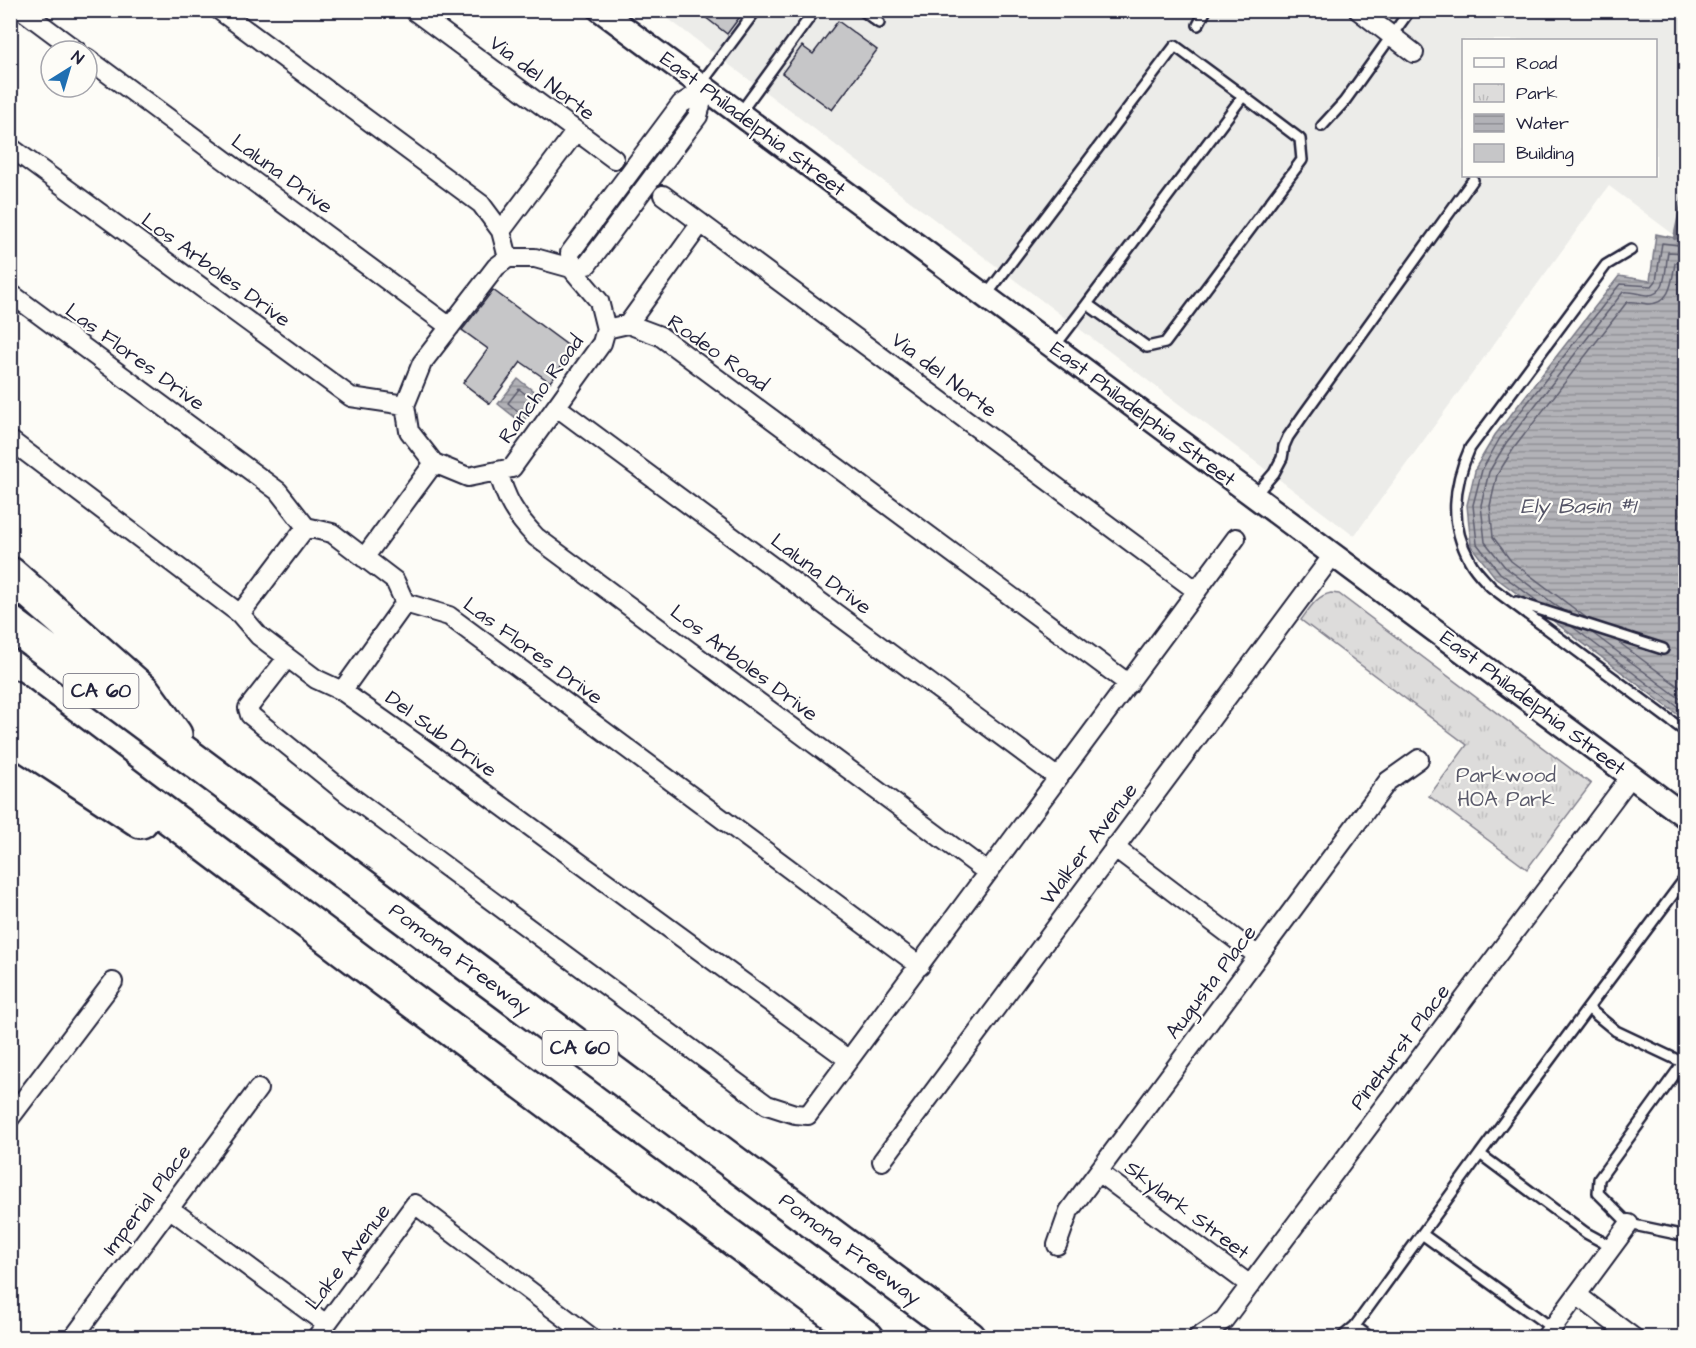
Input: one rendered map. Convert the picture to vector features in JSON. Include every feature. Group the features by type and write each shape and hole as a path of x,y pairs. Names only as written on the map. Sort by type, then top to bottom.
{"highway":[{"path":"10,574 144,692 191,759"},
{"name":"Pomona Freeway","path":"10,623 969,1338"},
{"name":"CA 60","path":"10,697 386,981 867,1338"},
{"path":"10,735 386,981"}],"street":[{"path":"22,10 61,39"},
{"path":"219,10 481,204 501,231 508,258"},
{"name":"Via del Norte","path":"413,10 614,159"},
{"path":"1358,10 1414,53"},
{"name":"East Philadelphia Street","path":"602,11 1686,817"},
{"name":"Laluna Drive","path":"99,67 450,327"},
{"path":"571,268 570,253 681,104 703,87"},
{"path":"501,231 576,131"},
{"name":"Los Arboles Drive","path":"10,147 351,397 405,405"},
{"name":"Via del Norte","path":"663,195 1197,591"},
{"path":"364,558 434,464 409,431 405,405 422,363 496,267 508,258 535,258 571,268 599,301 606,329 628,324 701,223"},
{"name":"Las Flores Drive","path":"10,293 278,490 306,527"},
{"name":"Rodeo Road","path":"628,324 660,336 1129,684"},
{"name":"Rancho Road","path":"434,464 468,477 512,468 602,344 606,329"},
{"name":"Laluna Drive","path":"557,406 1058,778"},
{"name":"Del Sub Drive","path":"10,440 240,614 259,636 287,658 316,679 342,691 423,748 849,1060"},
{"name":"Los Arboles Drive","path":"498,471 505,495 518,518 536,537 987,872"},
{"path":"240,614 306,527 332,533 395,581 405,603 342,691"},
{"path":"287,658 248,708 250,715 345,792 767,1105 795,1114 808,1115 1236,538"},
{"name":"Walker Avenue","path":"882,1161 1333,555"},
{"name":"Las Flores Drive","path":"405,603 449,616 920,966"},
{"name":"Augusta Place","path":"1057,1245 1069,1211 1388,781 1419,759"},
{"name":"Pinehurst Place","path":"1197,1338 1224,1320 1631,776"},
{"path":"1114,847 1258,956"},
{"path":"10,1119 112,982"},
{"name":"Imperial Place","path":"73,1338 258,1089"},
{"name":"Skylark Street","path":"1098,1172 1250,1285"},
{"name":"Lake Avenue","path":"321,1331 415,1204 592,1338"},
{"path":"169,1208 321,1331"},
{"path":"1549,1333 1629,1224"},
{"path":"1577,1295 1634,1338"}],"lane":[{"path":"703,87 756,10"},
{"path":"739,114 815,10"},
{"path":"862,10 879,23"},
{"path":"1198,25 1206,10"},
{"path":"1322,126 1344,102 1410,10"},
{"path":"985,297 1175,46 1300,139 1302,160 1165,343 1147,347 1087,304"},
{"path":"1054,348 1243,96"},
{"path":"1254,496 1274,473 1282,458 1288,436 1473,180"},
{"path":"1631,250 1606,265 1470,447 1461,468 1456,489 1455,513 1460,540 1471,563 1491,587 1686,732"},
{"path":"1507,599 1663,649"},
{"path":"1341,1338 1355,1326 1686,877"},
{"path":"1677,889 1686,895"},
{"path":"1588,1008 1616,1031 1684,1064 1599,1179 1598,1193 1629,1224 1686,1236"},
{"path":"1480,1154 1586,1233 1612,1247"},
{"path":"1422,1234 1549,1333"},
{"path":"1355,1326 1371,1338"}],"shaded area":[{"path":"658,11 1685,11 1685,243 1609,186 1354,536"}],"green space":[{"name":"Parkwood HOA Park","path":"1331,593 1339,594 1591,784 1527,869 1429,796 1467,745 1301,620 1317,600"}],"water":[{"name":"Ely Basin #1","path":"1656,234 1685,240 1685,720 1495,577 1471,546 1467,505 1476,467 1495,435 1619,276 1650,281"},
{"path":"518,379 541,397 522,423 498,404"}],"building":[{"path":"696,10 745,10 727,34"},
{"path":"838,21 877,50 832,110 782,73 802,46 813,54"},
{"path":"493,290 574,350 550,382 521,362 490,404 463,383 488,349 462,330"}],"waterway":[{"path":"1675,238 1686,187"}]}
